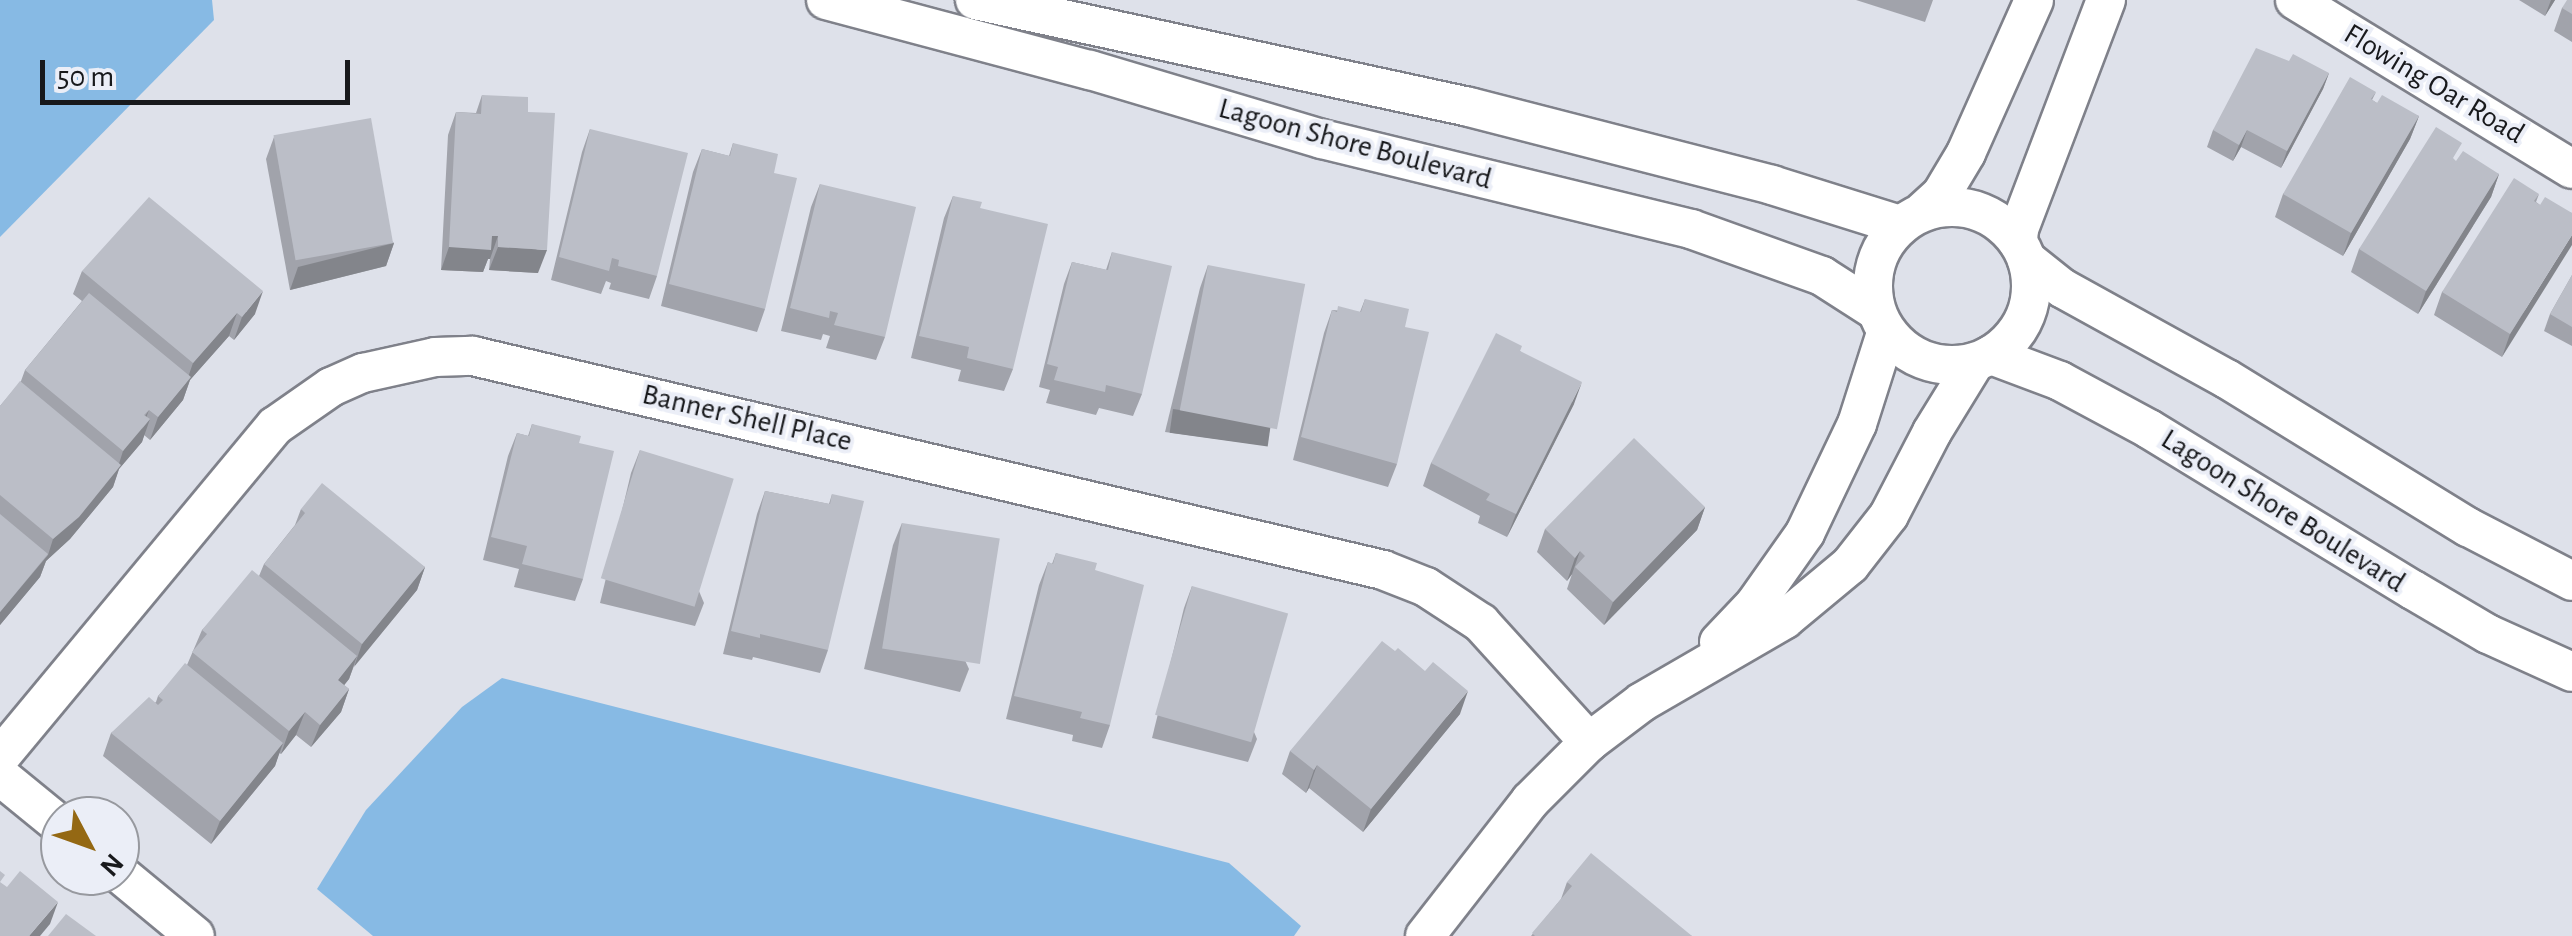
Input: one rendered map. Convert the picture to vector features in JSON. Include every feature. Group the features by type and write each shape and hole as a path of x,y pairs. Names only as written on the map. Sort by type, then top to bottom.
{"street":[{"name":"Lagoon Shore Boulevard","path":"826,0 1090,70 1322,139 1691,229 1822,276 1881,322"},
{"name":"Lagoon Shore Boulevard","path":"975,0 1486,112 1912,218"},
{"path":"1677,681 1756,604 1806,533 1857,424 1881,322 1874,264 1912,218 1941,195 1966,153 2034,0"},
{"path":"1425,936 1530,801 1589,742 1677,681 1785,618 1850,565 1890,515 1932,432 1983,359 2022,324 2030,304 2019,228 2106,0"},
{"name":"Flowing Oar Road","path":"2295,0 2572,169"},
{"path":"1912,218 1966,207 1986,214 2062,288 2228,378 2468,527 2572,581"},
{"path":"1881,322 1904,350 1926,362 1950,366 1983,359"},
{"name":"Banner Shell Place","path":"0,758 275,426 331,386 363,372 435,357 473,356 1382,570 1426,587 1481,623 1589,742"},
{"name":"Lagoon Shore Boulevard","path":"1983,359 2060,382 2150,428 2488,634 2572,672"},
{"path":"0,776 40,809"},
{"path":"140,891 195,936"}],"water":[{"path":"0,0 212,0 214,20 0,237"},
{"path":"502,678 1229,863 1301,926 1294,936 373,936 317,889 366,810 462,707"}],"building":[{"path":"2567,0 2572,0 2572,14 2562,8"},
{"path":"2256,48 2289,61 2293,54 2329,73 2287,151 2247,130 2239,145 2213,130"},
{"path":"2350,77 2376,92 2371,99 2377,103 2382,95 2419,116 2351,233 2283,194"},
{"path":"482,95 528,97 528,112 555,113 547,250 498,247 498,236 492,236 491,250 449,247 456,112 481,114"},
{"path":"371,118 393,243 296,260 274,135"},
{"path":"2436,127 2462,143 2453,158 2456,161 2463,151 2499,174 2426,291 2359,249"},
{"path":"590,129 688,153 657,276 618,266 619,260 612,258 609,271 559,257"},
{"path":"733,143 778,154 774,173 797,178 765,309 669,284 702,149 730,156"},
{"path":"2514,178 2539,194 2534,201 2540,205 2545,197 2572,213 2572,235 2510,334 2442,292"},
{"path":"820,184 916,207 885,337 834,325 838,313 830,311 829,318 790,308"},
{"path":"953,196 982,202 980,208 1048,224 1013,369 967,358 969,347 919,336"},
{"path":"149,197 263,291 242,317 237,313 193,363 82,271"},
{"path":"1112,252 1172,266 1142,394 1106,385 1105,392 1054,380 1058,367 1047,364 1072,262 1108,270"},
{"path":"1208,265 1305,284 1277,429 1180,410"},
{"path":"2572,275 2572,327 2550,314"},
{"path":"89,293 191,377 158,417 149,410 144,415 150,419 123,451 25,370"},
{"path":"1365,299 1409,309 1405,327 1429,332 1397,464 1301,437 1332,310 1337,312 1338,306 1361,312"},
{"path":"1496,333 1522,346 1520,351 1582,382 1516,514 1486,500 1490,494 1431,463"},
{"path":"20,381 121,465 79,517 53,539 0,495 0,406"},
{"path":"532,424 581,436 579,443 614,451 583,579 522,564 527,546 491,537 517,433 529,436"},
{"path":"1634,438 1705,507 1613,602 1575,567 1585,556 1580,551 1575,558 1545,529"},
{"path":"640,450 734,479 695,607 601,578"},
{"path":"322,483 425,567 362,644 264,564 305,513 301,509"},
{"path":"765,491 830,504 832,494 864,501 828,650 731,631"},
{"path":"0,514 48,554 0,612"},
{"path":"902,523 1000,538 980,664 882,648"},
{"path":"1056,553 1097,563 1095,570 1144,585 1110,725 1080,718 1082,712 1014,696 1048,562 1053,564"},
{"path":"252,570 357,656 338,680 349,689 320,725 305,712 289,731 192,652 207,634 202,630"},
{"path":"1192,586 1288,614 1251,742 1155,715"},
{"path":"1382,641 1395,651 1398,648 1425,671 1433,662 1468,691 1371,809 1317,765 1314,770 1290,751"},
{"path":"185,663 283,743 220,821 111,733 149,697 158,705 163,700 158,696"},
{"path":"1591,853 1692,936 1535,936 1532,933 1572,886 1567,882"},
{"path":"20,871 40,887 40,896 51,896 58,902 29,936 0,936 0,882 7,887"},
{"path":"66,914 96,936 48,936"}]}
